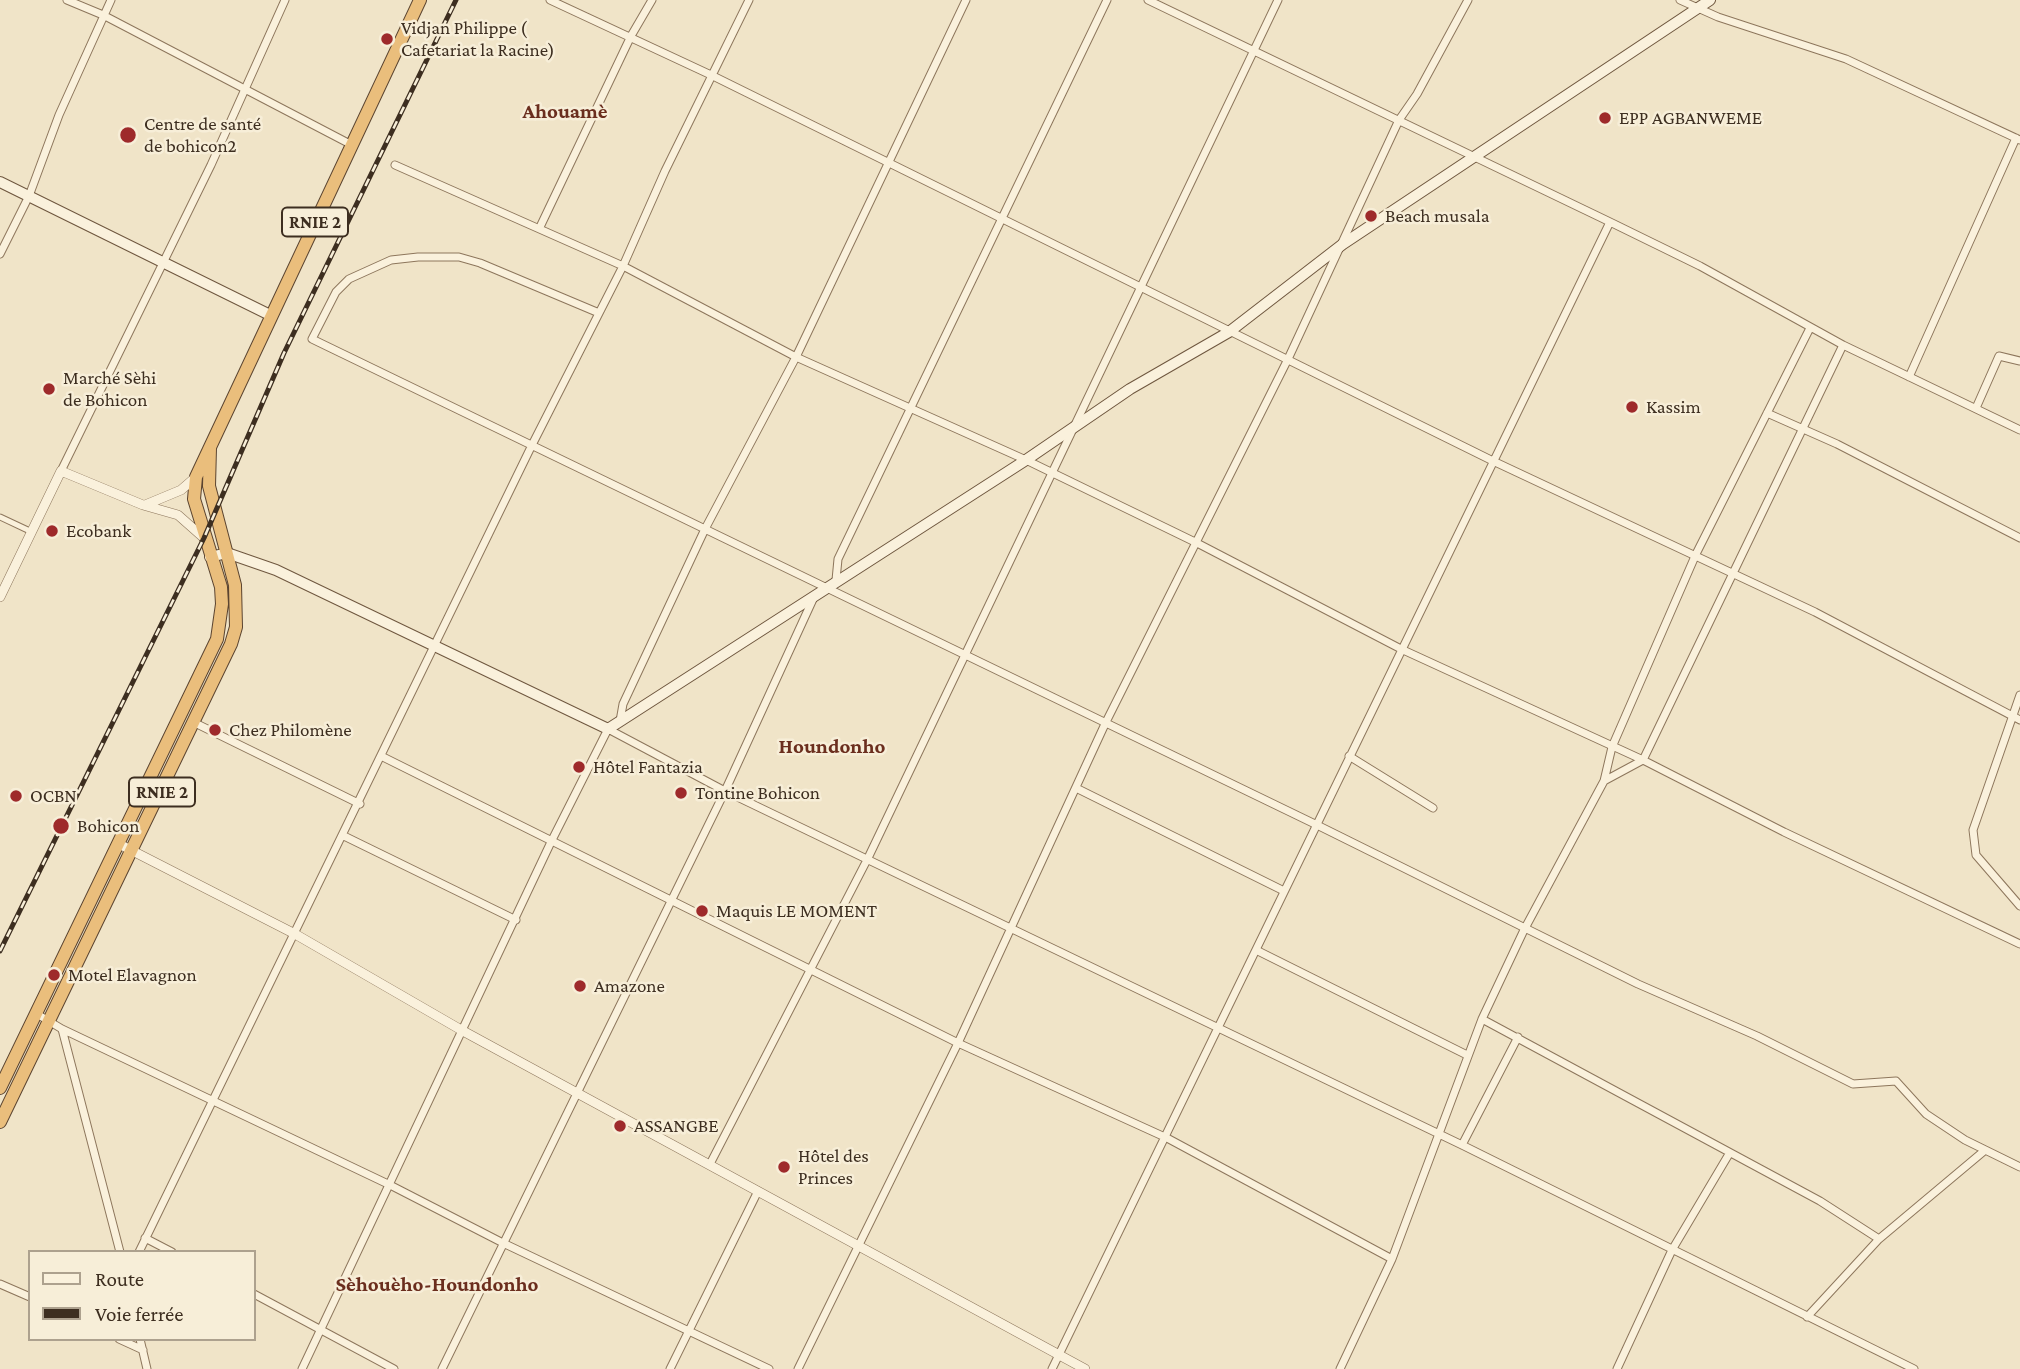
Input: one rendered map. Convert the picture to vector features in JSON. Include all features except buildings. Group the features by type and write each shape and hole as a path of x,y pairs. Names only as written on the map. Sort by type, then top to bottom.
{"highway":[{"name":"RNIE 2","path":"0,1122 42,1017 119,844 217,639 222,604 221,587 194,499 196,477 350,144 420,0"},
{"name":"RNIE 2","path":"0,1088 133,850 224,663 236,627 235,585 209,486 210,444"}],"main road":[{"path":"210,557 228,553 276,570 608,729 1026,460 1130,389 1229,332 1343,244 1710,0"},
{"path":"0,182 272,316"}],"street":[{"path":"67,0 103,15 350,144"},
{"path":"0,254 29,196 59,115 111,0"},
{"path":"0,597 246,90 285,0"},
{"path":"550,0 711,75 1493,461 1734,573 2020,720"},
{"path":"540,227 631,36 652,0"},
{"path":"140,1250 383,757 531,447 623,266 711,75 749,0"},
{"path":"620,721 623,704 705,529 796,357 966,0"},
{"path":"831,584 838,559 1107,0"},
{"path":"1148,0 1611,222 1700,266 1843,345 2020,429"},
{"path":"710,1164 868,859 1070,430 1142,287 1278,0"},
{"path":"798,1369 958,1043 1105,724 1288,359 1399,120 1417,94 1468,0"},
{"path":"1680,0 1846,59 2018,139 1909,377"},
{"path":"395,165 623,266 796,357 1026,460 1197,543 1401,649 1643,760 1784,832 2020,944"},
{"path":"1052,1369 1167,1138 1349,756 1401,649 1432,593 1493,461 1611,222"},
{"path":"599,313 480,263 440,256 391,260 363,271 337,292 312,339 531,447 705,529 831,584 965,655 1317,825 1524,930 1757,1036 1842,1079 1865,1085 1889,1079 1896,1081 1926,1114 1984,1151 2020,1167"},
{"path":"1340,1369 1392,1259 1482,1019 1524,930 1604,780 1612,747 1696,555 1810,328"},
{"path":"1604,780 1643,760 1843,345"},
{"path":"1976,408 1998,356 2020,361"},
{"path":"1767,413 1838,444 2020,538"},
{"path":"61,471 143,505 178,515 204,538"},
{"path":"143,505 181,490 196,477"},
{"path":"0,517 32,532"},
{"path":"442,1369 725,791 814,595"},
{"path":"2020,695 1973,830 1976,855 2020,906"},
{"path":"195,723 360,804"},
{"path":"302,1369 551,842 608,729 725,791 1221,1027 1914,1369"},
{"path":"1349,756 1433,808"},
{"path":"383,757 958,1043 1167,1138 1392,1259"},
{"path":"1076,788 1284,891"},
{"path":"344,836 516,920"},
{"path":"119,844 295,934 463,1031 1085,1369"},
{"path":"1256,950 1467,1055"},
{"path":"42,1017 390,1185 503,1243 769,1369"},
{"path":"1482,1019 1728,1154 1820,1201 1879,1239"},
{"path":"62,1028 119,1250"},
{"path":"1462,1145 1518,1037"},
{"path":"1807,1317 1879,1239 1984,1151"},
{"path":"1617,1369 1672,1250 1728,1154"},
{"path":"670,1369 758,1191"},
{"path":"145,1238 168,1250"},
{"path":"0,1284 28,1296"},
{"path":"256,1295 322,1328 394,1369"},
{"path":"123,1341 143,1350"},
{"path":"141,1341 147,1369"}],"railway":[{"path":"0,951 204,538 284,353 456,0"}],"place":[{"name":"Vidjan Philippe ( Cafetariat la Racine)","path":"387,39"},
{"name":"EPP AGBANWEME","path":"1605,118"},
{"name":"Centre de santé de bohicon2","path":"128,135"},
{"name":"Beach musala","path":"1371,216"},
{"name":"Marché Sèhi de Bohicon","path":"49,389"},
{"name":"Kassim","path":"1632,407"},
{"name":"Ecobank","path":"52,531"},
{"name":"Chez Philomène","path":"215,730"},
{"name":"Hôtel Fantazia","path":"579,767"},
{"name":"Tontine Bohicon","path":"681,793"},
{"name":"OCBN","path":"16,796"},
{"name":"Bohicon","path":"61,826"},
{"name":"Maquis LE MOMENT","path":"702,911"},
{"name":"Motel Elavagnon","path":"54,975"},
{"name":"Amazone","path":"580,986"},
{"name":"ASSANGBE","path":"620,1126"},
{"name":"Hôtel des Princes","path":"784,1167"}],"district":[{"name":"Ahouamè","path":"565,112"},
{"name":"Houndonho","path":"832,747"},
{"name":"Sèhouèho-Houndonho","path":"437,1285"}]}
